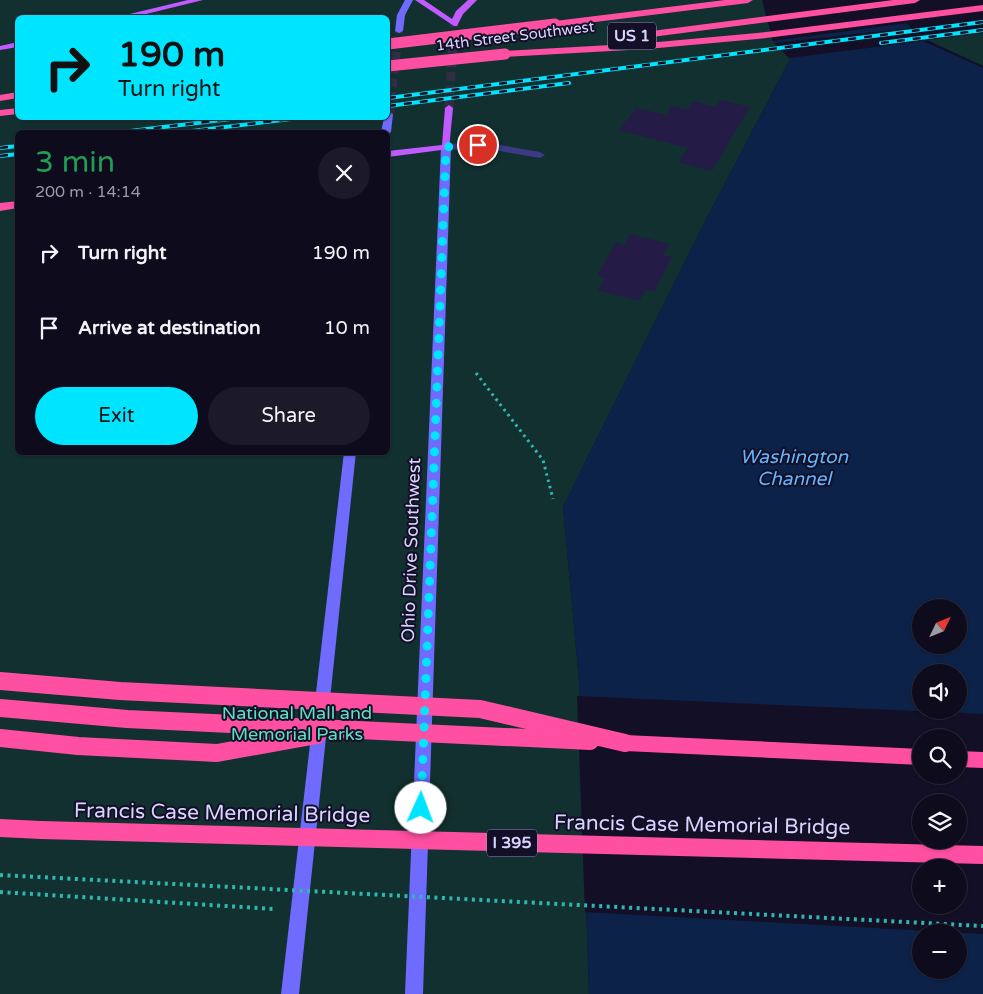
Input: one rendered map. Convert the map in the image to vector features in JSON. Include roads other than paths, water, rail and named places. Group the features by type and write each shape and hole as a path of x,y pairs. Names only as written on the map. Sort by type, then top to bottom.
{"highway":[{"name":"14th Street Southwest","path":"390,44 748,0"},
{"name":"14th Street Southwest","path":"390,66 504,54 915,0"},
{"path":"504,54 647,46 758,36 983,8"},
{"path":"0,88 15,86"},
{"path":"0,98 15,96"},
{"path":"0,113 15,111"},
{"path":"0,207 15,204"},
{"path":"0,681 120,691 480,708 625,742"},
{"path":"0,708 127,719 912,757"},
{"path":"0,738 78,746 217,753 341,730"},
{"path":"967,759 983,760"},
{"name":"Francis Case Memorial Bridge","path":"0,829 983,855"}],"main road":[{"path":"131,15 199,0"},
{"path":"419,0 454,24 459,13 473,0"},
{"path":"0,48 15,45"},
{"name":"Ohio Drive Southwest","path":"446,147 449,108"},
{"path":"390,154 446,147"}],"street":[{"path":"399,31 401,16 409,0"},
{"name":"Ohio Drive Southwest","path":"414,994 446,147"},
{"path":"290,994 350,455"}],"lane":[{"path":"446,147 482,145 540,154"}],"water":[{"name":"Washington Channel","path":"762,0 885,0 923,41 983,68 983,994 589,994 579,681 563,507 699,233 789,58 773,41"}],"tunnel":[{"path":"449,108 454,24"},
{"path":"390,106 399,31"}],"railway":[{"path":"390,98 983,22"},
{"path":"881,43 983,30"},
{"path":"390,106 569,83"},
{"path":"139,130 222,120"},
{"path":"200,130 283,120"},
{"path":"0,148 15,146"},
{"path":"0,156 15,154"}],"park label":[{"name":"National Mall and Memorial Parks","path":"297,723"}]}
